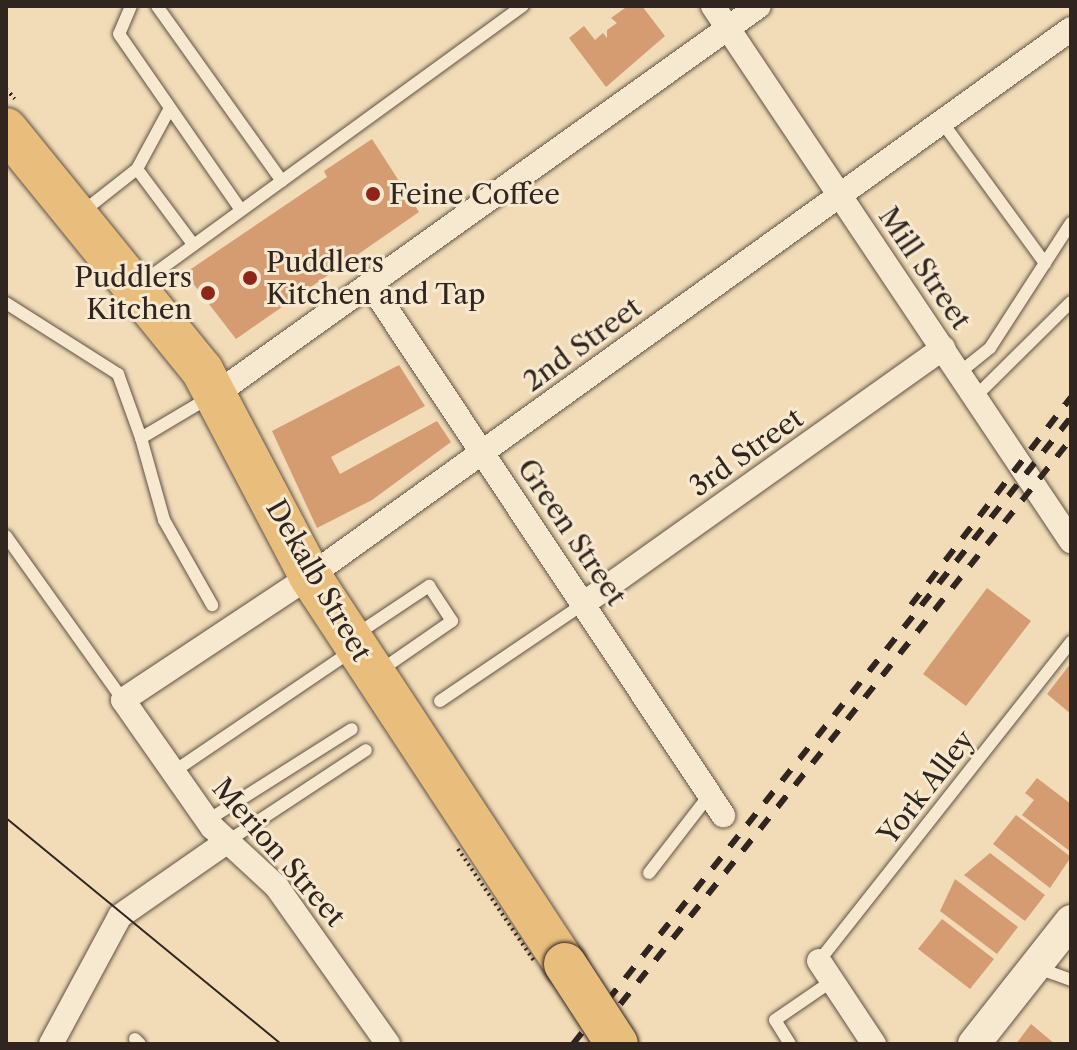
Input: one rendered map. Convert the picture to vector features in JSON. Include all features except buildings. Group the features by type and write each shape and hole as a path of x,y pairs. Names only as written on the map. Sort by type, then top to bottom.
{"highway":[{"name":"Dekalb Street","path":"6,129 137,286 216,394 310,576 361,653 468,840 617,1044"}],"main road":[{"path":"974,1044 1071,921"}],"street":[{"name":"Mill Street","path":"713,6 730,27 1071,541"},
{"path":"216,394 759,6"},
{"name":"2nd Street","path":"123,700 310,576 1071,29"},
{"name":"Green Street","path":"370,284 716,804"},
{"name":"3rd Street","path":"583,604 943,348"},
{"name":"Merion Street","path":"123,700 208,820 277,887 388,1044"},
{"path":"51,1044 120,916 228,841"},
{"path":"825,971 874,1044"}],"lane":[{"path":"131,6 119,34 241,210"},
{"path":"157,6 282,181"},
{"path":"137,286 523,6"},
{"path":"76,213 137,169 170,108"},
{"path":"942,122 1045,263"},
{"path":"137,169 193,244"},
{"path":"959,373 990,348 1071,223"},
{"path":"975,397 1071,302"},
{"path":"6,303 118,374 141,438 164,520 212,605"},
{"path":"141,438 216,394"},
{"path":"6,536 123,700"},
{"path":"173,772 361,653 429,586 452,621 361,653"},
{"path":"440,701 583,604"},
{"name":"York Alley","path":"790,1044 775,1020 825,971 1071,642"},
{"path":"208,820 352,729"},
{"path":"228,841 366,750"},
{"path":"649,873 716,804"},
{"path":"1035,967 1071,980"}],"path":[{"path":"468,840 542,973"}],"tram line":[{"path":"6,818 281,1044"}],"railway":[{"path":"911,605 1071,397"},
{"path":"573,1044 1071,417"},
{"path":"603,1026 1071,439"}],"place":[{"name":"Feine Coffee","path":"373,194"},
{"name":"Puddlers Kitchen and Tap","path":"250,278"},
{"name":"Puddlers Kitchen","path":"208,293"}]}
